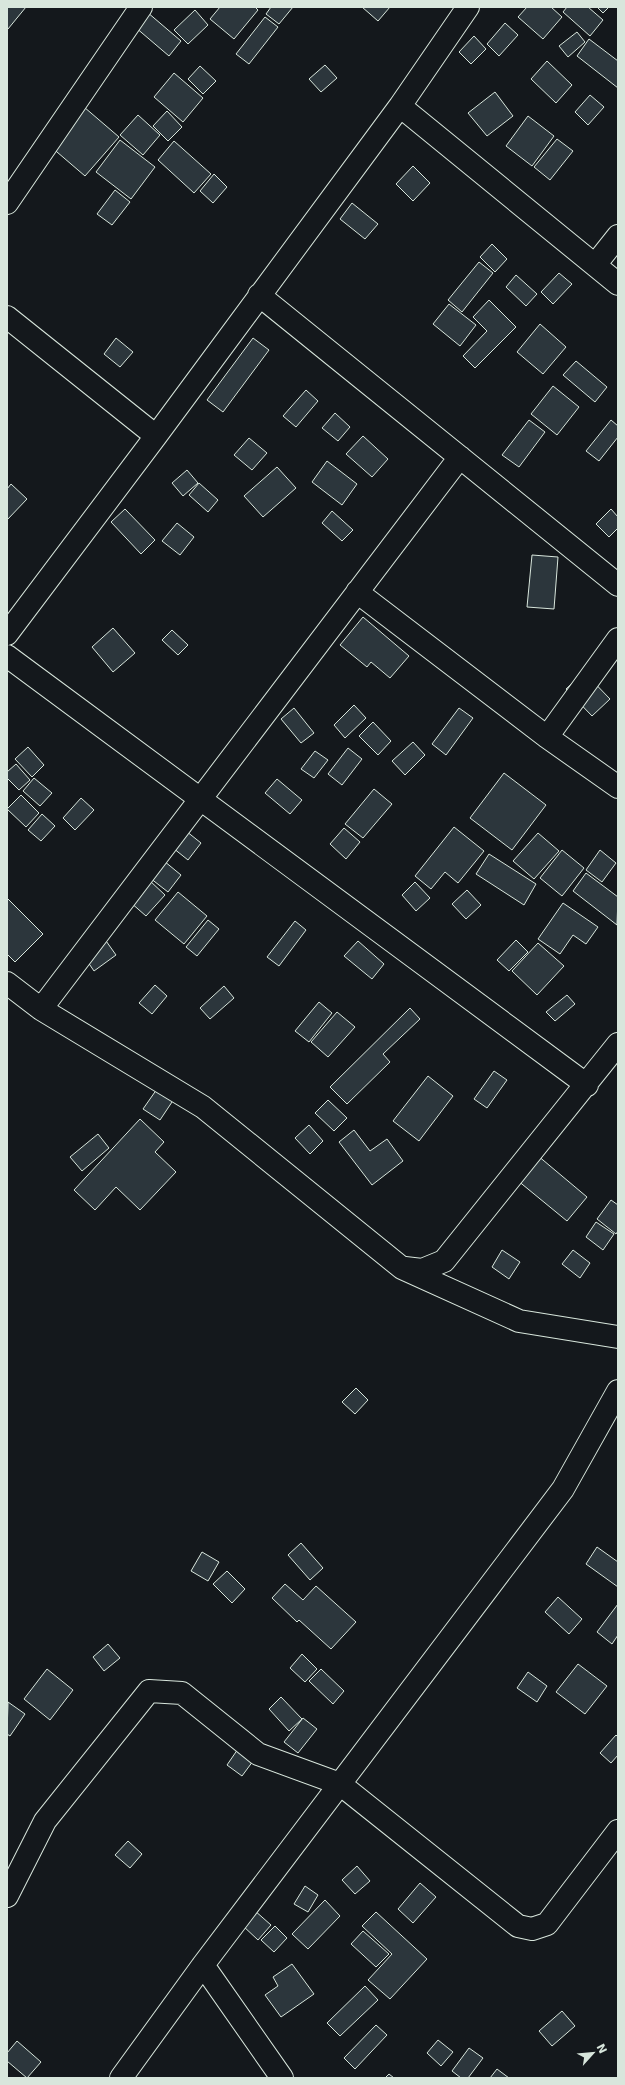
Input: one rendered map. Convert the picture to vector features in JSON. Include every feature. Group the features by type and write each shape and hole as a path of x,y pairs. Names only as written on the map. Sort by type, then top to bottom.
{"street":[{"path":"7,203 141,7"},
{"path":"7,634 156,436 400,106 468,7"},
{"path":"400,106 618,284"},
{"path":"595,265 618,236"},
{"path":"259,295 618,586"},
{"path":"7,317 156,436"},
{"path":"41,1009 460,457"},
{"path":"357,592 547,737 618,787"},
{"path":"547,737 618,639"},
{"path":"7,656 587,1085"},
{"path":"7,983 41,1009 203,1107 402,1268 519,1321 618,1337"},
{"path":"402,1268 422,1270 444,1261 587,1085 618,1044"},
{"path":"122,2078 203,1965 563,1489 618,1391"},
{"path":"7,1896 45,1821 149,1691 182,1693 258,1754 340,1784 518,1926 532,1929 547,1924 617,1836"},
{"path":"203,1965 282,2078"}],"building":[{"path":"7,7 26,7 8,29 7,28"},
{"path":"220,7 255,7 258,10 234,39 210,19"},
{"path":"271,7 293,7 279,24 266,14"},
{"path":"362,7 390,7 378,21"},
{"path":"527,7 551,7 562,17 543,39 518,17"},
{"path":"567,7 588,7 603,20 590,36 563,12"},
{"path":"597,7 609,7 603,13"},
{"path":"195,10 208,25 188,44 174,30"},
{"path":"147,12 181,41 169,56 135,27"},
{"path":"265,17 278,27 249,64 236,54"},
{"path":"505,23 518,35 499,56 487,44"},
{"path":"577,32 585,42 568,57 559,46"},
{"path":"474,36 486,49 471,64 459,52"},
{"path":"589,39 618,61 618,88 577,56"},
{"path":"547,61 572,85 556,103 531,79"},
{"path":"325,65 337,78 321,92 309,79"},
{"path":"200,66 216,81 203,94 188,79"},
{"path":"174,73 203,98 183,122 154,97"},
{"path":"495,92 513,116 487,136 468,113"},
{"path":"590,95 604,107 588,125 575,112"},
{"path":"84,107 119,137 85,176 50,146"},
{"path":"167,111 182,127 168,141 153,126"},
{"path":"138,115 160,135 143,155 120,135"},
{"path":"528,116 554,136 532,166 506,146"},
{"path":"557,139 573,151 550,180 534,167"},
{"path":"120,140 155,167 131,199 96,172"},
{"path":"174,141 211,174 194,193 158,160"},
{"path":"413,166 430,183 413,201 396,184"},
{"path":"214,174 227,187 213,203 200,191"},
{"path":"115,190 130,202 112,225 97,214"},
{"path":"352,203 378,224 365,239 340,219"},
{"path":"492,244 507,259 495,272 480,257"},
{"path":"479,262 493,273 462,312 448,300"},
{"path":"559,273 572,284 553,304 541,292"},
{"path":"516,275 537,294 526,306 506,287"},
{"path":"489,300 516,327 475,368 463,356 487,331 473,317"},
{"path":"449,304 476,325 460,346 433,324"},
{"path":"540,324 566,347 543,374 517,352"},
{"path":"116,338 133,352 120,367 104,354"},
{"path":"253,338 269,350 223,412 207,400"},
{"path":"576,361 607,387 595,402 563,375"},
{"path":"553,386 579,407 557,435 531,414"},
{"path":"306,390 318,401 296,427 283,416"},
{"path":"335,413 350,427 338,441 322,428"},
{"path":"529,420 545,432 519,467 502,455"},
{"path":"611,420 618,426 618,437 599,461 586,451"},
{"path":"363,436 388,459 372,477 346,454"},
{"path":"249,438 267,453 252,470 234,455"},
{"path":"327,461 357,484 342,505 312,482"},
{"path":"277,467 296,488 263,517 244,496"},
{"path":"187,470 198,483 183,496 172,483"},
{"path":"199,483 218,500 208,512 189,495"},
{"path":"11,484 27,499 7,520 7,489"},
{"path":"125,509 155,540 141,554 111,522"},
{"path":"611,509 618,517 618,528 609,537 596,524"},
{"path":"332,511 353,530 342,541 322,523"},
{"path":"177,523 194,537 180,555 162,541"},
{"path":"532,555 558,557 554,609 527,607"},
{"path":"363,617 409,656 390,678 371,662 367,667 340,645"},
{"path":"113,628 135,653 113,672 92,647"},
{"path":"172,630 188,645 178,655 162,640"},
{"path":"584,672 610,699 592,716 566,689"},
{"path":"354,705 366,718 345,738 334,725"},
{"path":"294,708 314,733 301,743 281,719"},
{"path":"459,708 473,718 446,755 432,744"},
{"path":"373,722 391,741 378,755 359,736"},
{"path":"413,742 425,755 405,775 392,761"},
{"path":"28,747 44,765 32,777 15,759"},
{"path":"348,748 362,759 342,785 328,774"},
{"path":"315,751 328,760 314,778 301,769"},
{"path":"16,764 30,780 19,790 7,778 7,772"},
{"path":"504,773 546,805 512,850 470,818"},
{"path":"34,778 52,793 40,806 23,791"},
{"path":"277,779 302,800 290,814 265,793"},
{"path":"374,789 392,804 363,838 345,824"},
{"path":"21,795 39,813 26,827 7,809"},
{"path":"81,798 94,810 75,830 63,818"},
{"path":"42,814 55,826 41,841 28,830"},
{"path":"454,827 484,851 458,883 445,872 431,889 415,876"},
{"path":"344,828 360,842 346,859 330,844"},
{"path":"186,831 201,843 188,860 173,848"},
{"path":"538,833 559,851 534,879 513,861"},
{"path":"562,850 584,868 562,896 540,878"},
{"path":"600,850 616,863 602,882 586,870"},
{"path":"489,854 536,884 524,905 476,874"},
{"path":"164,861 181,875 168,892 150,878"},
{"path":"586,873 618,897 617,925 573,891"},
{"path":"149,880 165,895 146,916 130,902"},
{"path":"415,882 430,898 416,911 402,895"},
{"path":"467,890 481,905 466,919 452,904"},
{"path":"178,892 207,916 184,944 155,920"},
{"path":"7,898 43,934 15,962 7,954"},
{"path":"563,903 598,927 586,944 573,935 560,954 538,939"},
{"path":"208,920 219,929 197,956 186,947"},
{"path":"295,921 306,930 279,966 267,957"},
{"path":"99,931 116,955 94,971 77,946"},
{"path":"516,940 528,952 509,971 497,960"},
{"path":"358,941 384,964 372,979 344,956"},
{"path":"538,943 564,966 537,995 512,971"},
{"path":"155,985 167,996 152,1014 139,1003"},
{"path":"224,986 234,998 210,1019 200,1008"},
{"path":"567,995 575,1004 555,1021 546,1012"},
{"path":"319,1002 332,1013 309,1042 295,1031"},
{"path":"410,1008 420,1019 383,1054 390,1062 347,1104 330,1087"},
{"path":"337,1012 355,1027 328,1057 311,1042"},
{"path":"494,1071 507,1080 487,1108 474,1099"},
{"path":"428,1076 453,1096 419,1141 393,1121"},
{"path":"164,1079 180,1090 160,1120 143,1109"},
{"path":"328,1100 347,1118 334,1131 315,1113"},
{"path":"140,1119 164,1142 155,1152 176,1172 140,1210 116,1187 95,1210 74,1190"},
{"path":"309,1125 323,1141 310,1154 295,1138"},
{"path":"354,1130 370,1151 387,1139 403,1161 372,1185 339,1142"},
{"path":"98,1134 109,1148 82,1171 70,1157"},
{"path":"537,1155 587,1197 567,1221 517,1180"},
{"path":"611,1200 618,1205 618,1231 616,1234 597,1219"},
{"path":"596,1222 614,1234 603,1250 586,1237"},
{"path":"502,1250 520,1262 509,1279 492,1267"},
{"path":"573,1250 590,1263 580,1278 562,1264"},
{"path":"356,1388 368,1400 355,1414 342,1402"},
{"path":"301,1543 323,1568 310,1580 288,1555"},
{"path":"597,1547 618,1562 618,1587 586,1564"},
{"path":"202,1552 219,1562 208,1581 191,1571"},
{"path":"227,1571 245,1589 232,1603 213,1584"},
{"path":"285,1584 303,1600 316,1586 356,1622 331,1649 299,1620 297,1622 272,1598"},
{"path":"558,1597 582,1619 569,1634 545,1612"},
{"path":"618,1604 618,1635 612,1644 597,1632"},
{"path":"108,1644 120,1658 104,1671 93,1657"},
{"path":"302,1654 317,1669 305,1682 290,1668"},
{"path":"578,1664 607,1686 585,1714 556,1692"},
{"path":"47,1669 73,1690 50,1720 24,1699"},
{"path":"321,1669 344,1691 333,1704 309,1681"},
{"path":"528,1672 547,1686 537,1702 517,1688"},
{"path":"281,1697 302,1719 289,1731 269,1709"},
{"path":"8,1702 25,1714 10,1736 7,1734"},
{"path":"303,1718 317,1729 298,1753 284,1742"},
{"path":"616,1735 618,1737 618,1755 611,1763 600,1753"},
{"path":"240,1746 256,1757 242,1776 227,1765"},
{"path":"128,1841 142,1854 130,1868 115,1855"},
{"path":"357,1866 370,1881 355,1894 342,1880"},
{"path":"420,1883 436,1897 413,1923 398,1909"},
{"path":"305,1886 318,1895 308,1912 294,1904"},
{"path":"325,1900 340,1916 308,1949 292,1934"},
{"path":"254,1910 271,1925 258,1940 242,1925"},
{"path":"376,1912 427,1959 390,1999 368,1980 392,1954 362,1926"},
{"path":"275,1926 287,1938 274,1952 261,1940"},
{"path":"363,1931 389,1954 376,1967 351,1944"},
{"path":"292,1964 314,1994 281,2017 265,1995 278,1986 273,1977"},
{"path":"365,1986 378,2000 340,2036 327,2023"},
{"path":"562,2011 575,2026 552,2046 539,2031"},
{"path":"376,2025 387,2035 355,2069 344,2058"},
{"path":"438,2040 453,2052 441,2066 427,2053"},
{"path":"17,2041 41,2062 27,2078 7,2061 7,2053"},
{"path":"469,2048 483,2058 468,2078 461,2078 452,2071"},
{"path":"497,2069 509,2078 490,2078"},
{"path":"389,2074 394,2078 385,2078"}]}
